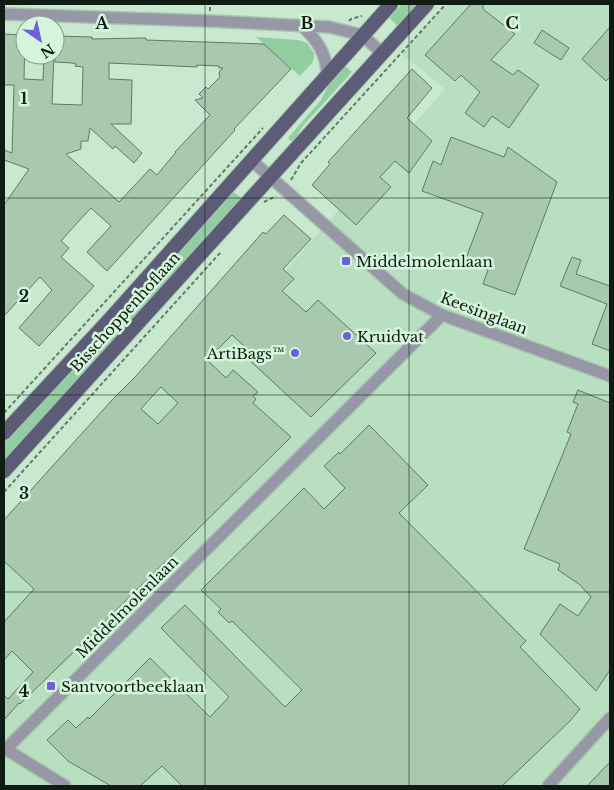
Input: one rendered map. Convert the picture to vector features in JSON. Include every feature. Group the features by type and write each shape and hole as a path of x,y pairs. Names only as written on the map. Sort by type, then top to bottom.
{"main road":[{"name":"Bisschoppenhoflaan","path":"4,433 110,319 392,4"},
{"name":"Bisschoppenhoflaan","path":"4,471 427,4"}],"street":[{"path":"4,14 329,27 362,36 382,53"},
{"path":"301,25 316,40 322,50 326,62 327,76"},
{"path":"251,160 271,176"},
{"name":"Keesinglaan","path":"271,176 403,294 442,315 610,376"},
{"name":"Middelmolenlaan","path":"4,749 442,315"},
{"path":"548,786 610,718"},
{"path":"4,749 65,786"}],"path":[{"path":"265,202 276,196 284,188 293,178 301,163 446,4"},
{"path":"4,413 266,124"},
{"path":"4,492 222,251"}],"shaded area":[{"path":"402,4 420,4 399,27 389,18"},
{"path":"448,4 610,4 610,786 4,786 4,562 159,392 286,270 445,89 402,54"},
{"path":"256,37 298,40 307,43 314,53 312,63 300,76"},
{"path":"345,66 352,72 302,127 293,143 288,138 321,100 329,84"},
{"path":"232,191 243,199 4,463 4,443"}],"building":[{"path":"471,4 483,4 483,9 515,34 491,60 513,75 518,70 539,85 509,128 492,116 484,127 465,113 480,92 461,75 455,81 425,55"},
{"path":"610,27 610,77 606,81 582,59"},
{"path":"542,30 569,48 561,60 534,43"},
{"path":"4,34 15,35 15,65 24,65 24,79 43,80 44,65 54,65 52,104 82,105 83,67 65,63 65,36 92,37 92,39 146,38 146,40 264,44 291,69 234,129 107,271 87,252 111,226 91,208 77,223 61,241 69,248 61,257 94,286 39,346 19,328 52,290 40,277 4,316 4,205 29,169 4,160 4,150 12,153 14,85 4,85","holes":["109,63 197,67 197,65 219,66 219,68 223,68 219,72 220,77 208,89 206,87 199,94 203,98 195,100 210,115 175,152 157,175 150,169 119,202 66,154 81,149 81,141 88,141 90,128 113,149 115,146 134,163 142,153 111,124 131,124 132,80 109,79"]},
{"path":"412,69 432,88 407,118 432,141 409,173 395,161 380,177 391,187 356,225 312,185 330,164 328,162"},
{"path":"451,137 504,157 508,147 557,182 515,295 483,284 488,270 465,261 483,213 422,191 433,161 441,165"},
{"path":"284,215 311,239 283,269 294,279 282,291 306,312 318,300 376,353 311,417 247,358 252,353 232,335 207,360 226,378 233,370 258,392 253,396 256,399 253,403 291,437 88,638 19,703 4,720 4,695 8,699 33,672 12,651 4,660 4,622 34,589 4,561 4,520 136,376 263,232 266,234","holes":["161,387 178,403 158,424 141,409"]},
{"path":"572,257 581,260 576,274 610,286 610,351 592,344 607,304 560,286"},
{"path":"578,390 610,403 610,670 596,691 540,634 560,604 578,616 591,597 579,584 558,570 560,564 524,549 571,434 567,432 578,404 573,402"},
{"path":"369,425 428,485 399,513 526,641 520,647 580,709 570,721 502,786 182,786 162,766 140,786 111,786 68,761 47,740 68,720 76,728 88,717 89,719 150,658 210,717 229,697 161,628 185,605 285,707 302,690 232,621 229,623 218,612 221,609 201,590 304,488 324,509 345,488 324,466 339,452 340,454"},
{"path":"610,762 610,786 587,786"}],"place":[{"name":"Middelmolenlaan","path":"346,261"},
{"name":"Kruidvat","path":"347,336"},
{"name":"ArtiBags™","path":"295,353"},
{"name":"Santvoortbeeklaan","path":"51,686"}]}
